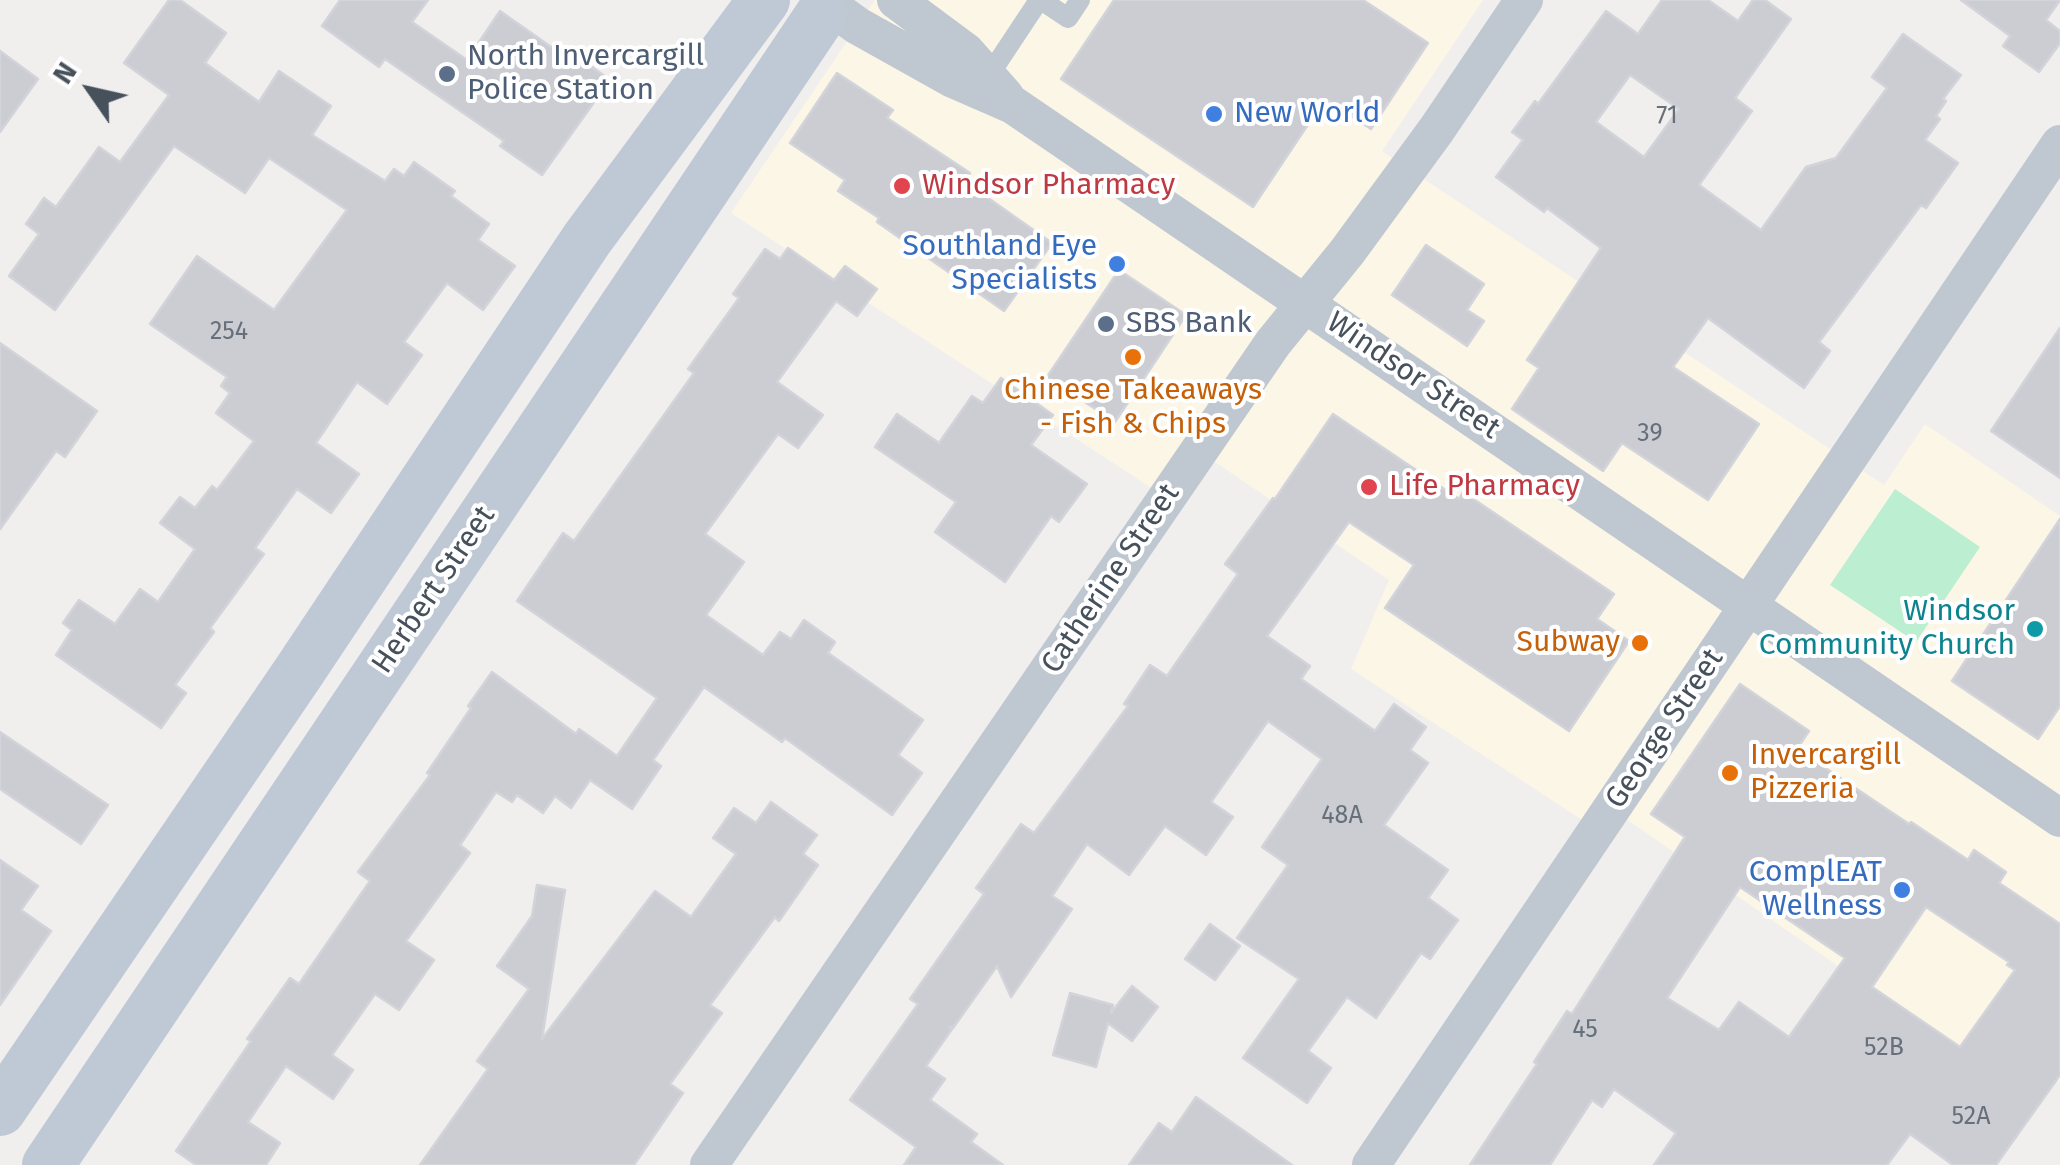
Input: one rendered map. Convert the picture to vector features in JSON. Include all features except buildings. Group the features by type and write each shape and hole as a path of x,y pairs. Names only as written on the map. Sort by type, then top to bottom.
{"street":[{"path":"0,1110 587,239 764,0"},
{"name":"Windsor Street","path":"896,0 966,52 1013,105"},
{"name":"Catherine Street","path":"709,1165 1266,352 1347,252 1524,0"},
{"name":"Windsor Street","path":"819,6 951,78 1013,105 2060,818"},
{"name":"Herbert Street","path":"48,1165 819,6"},
{"name":"George Street","path":"1371,1165 2060,144"},
{"path":"298,673 352,710"}],"lane":[{"path":"988,77 1040,0 1068,18 1080,0"}],"shaded area":[{"path":"875,0 1483,0 1382,151 1884,485 1925,424 2060,516 2060,1082 2054,1078 2037,1104 1606,805 1593,827 1351,669 1389,580 1184,441 1153,489 731,213"}],"green space":[{"path":"1895,489 1980,547 1916,642 1830,585"}],"place":[{"name":"North Invercargill Police Station","path":"447,74"},
{"name":"New World","path":"1214,114"},
{"name":"Windsor Pharmacy","path":"902,186"},
{"name":"Southland Eye Specialists","path":"1117,264"},
{"name":"SBS Bank","path":"1106,324"},
{"name":"Chinese Takeaways - Fish & Chips","path":"1133,357"},
{"name":"Life Pharmacy","path":"1369,487"},
{"name":"Windsor Community Church","path":"2035,629"},
{"name":"Subway","path":"1640,643"},
{"name":"Invercargill Pizzeria","path":"1730,773"},
{"name":"ComplEAT Wellness","path":"1902,890"}]}
